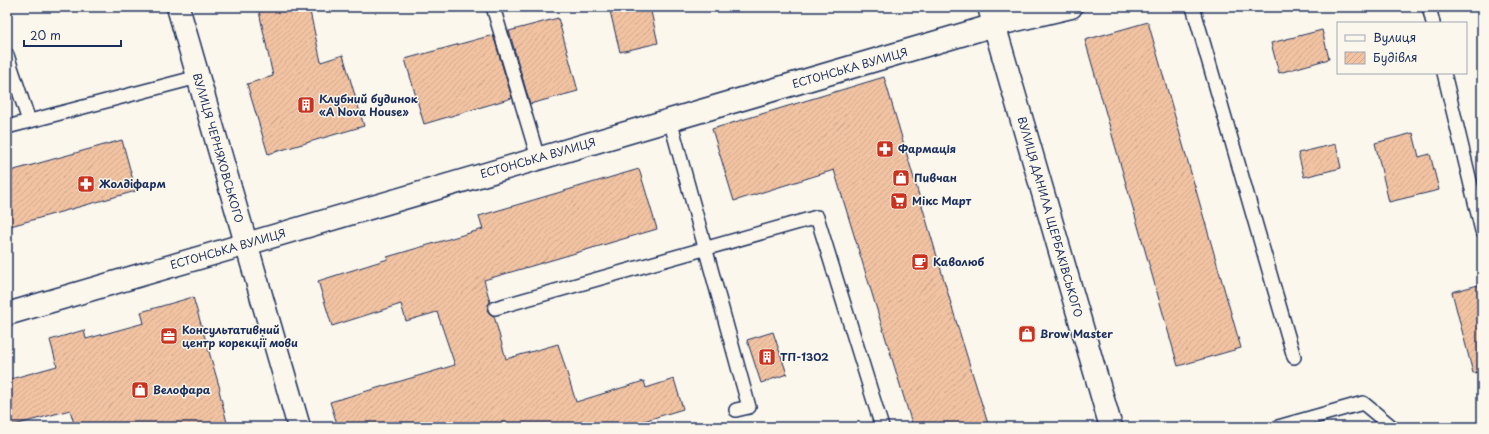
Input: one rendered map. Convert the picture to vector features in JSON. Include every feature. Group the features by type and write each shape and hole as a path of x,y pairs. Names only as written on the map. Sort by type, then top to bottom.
{"street":[{"name":"ВУЛИЦЯ ЧЕРНЯХОВСЬКОГО","path":"178,7 299,427"},
{"name":"ЕСТОНСЬКА ВУЛИЦЯ","path":"7,314 670,120 992,16 1071,7"},
{"name":"ВУЛИЦЯ ДАНИЛА ЩЕРБАКІВСЬКОГО","path":"992,16 1111,427"}],"lane":[{"path":"493,7 538,158"},
{"path":"1192,7 1294,357"},
{"path":"1429,7 1433,22"},
{"path":"7,55 29,121"},
{"path":"1444,74 1482,231"},
{"path":"7,127 198,77"},
{"path":"670,120 748,407 736,410"},
{"path":"495,308 817,217 882,427"},
{"path":"1278,427 1363,404 1392,427"}],"building":[{"name":"Клубний будинок «A Nova House»","path":"258,7 309,7 321,62 343,55 364,126 268,154 247,84 273,76"},
{"path":"609,7 650,7 658,43 620,52"},
{"path":"558,18 578,91 530,104 509,31"},
{"path":"1148,22 1241,348 1178,366 1085,40"},
{"path":"1322,30 1329,59 1279,73 1271,43"},
{"path":"493,35 512,98 424,124 405,59"},
{"path":"884,77 989,427 913,427 834,170 734,201 712,129"},
{"path":"1413,133 1419,157 1430,154 1439,190 1389,202 1375,143"},
{"path":"122,140 136,191 7,227 7,172"},
{"path":"1336,144 1341,168 1304,177 1298,153"},
{"path":"639,169 657,229 484,280 490,302 487,310 494,316 506,359 558,344 576,402 644,381 646,388 674,379 683,409 624,427 338,427 330,402 455,365 437,312 406,321 401,304 332,326 318,281 388,259 387,257 483,229 479,216"},
{"path":"1482,284 1482,372 1473,373 1452,292"},
{"path":"193,297 220,389 228,427 75,427 70,410 7,427 7,380 57,366 50,340 84,330 86,339 144,323 141,312"},
{"name":"ТП-1302","path":"773,332 787,374 761,383 747,340"}],"place":[{"name":"Клубний будинок «A Nova House»","path":"306,105"},
{"name":"Фармація","path":"885,149"},
{"name":"Пивчан","path":"901,178"},
{"name":"Жолдіфарм","path":"86,184"},
{"name":"Мікс Март","path":"899,201"},
{"name":"Каволюб","path":"920,262"},
{"name":"Brow Master","path":"1027,334"},
{"name":"Консультативний центр корекції мови","path":"169,336"},
{"name":"ТП-1302","path":"767,357"},
{"name":"Велофара","path":"140,390"}]}
